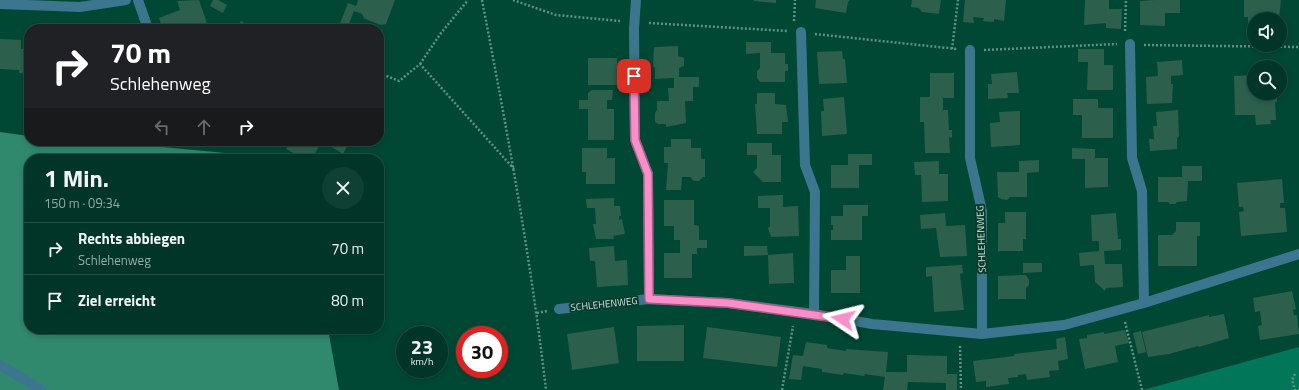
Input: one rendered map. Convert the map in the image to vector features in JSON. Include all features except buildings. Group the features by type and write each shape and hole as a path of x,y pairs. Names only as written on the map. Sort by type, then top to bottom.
{"street":[{"path":"0,4 80,7 126,0"},
{"path":"138,0 146,24"},
{"name":"SCHLEHENWEG","path":"636,0 634,22 635,140 648,174 649,299"},
{"path":"797,32 805,164 815,192 814,314"},
{"path":"1127,44 1132,158 1142,191 1144,303"},
{"name":"SCHLEHENWEG","path":"970,50 970,158 982,211 982,334"},
{"name":"SCHLEHENWEG","path":"559,309 649,299 728,303 796,311 872,324 982,334 1064,325 1144,303 1299,254"},
{"path":"0,365 42,390"}],"path":[{"path":"384,75 399,82 420,64 441,33 468,0"},
{"path":"482,0 514,169 537,313 546,390"},
{"path":"513,0 556,15 634,22 797,32 952,49 970,50 1127,44 1299,47"},
{"path":"795,0 797,32"},
{"path":"952,49 958,0"},
{"path":"1126,0 1127,44"},
{"path":"420,64 514,169"},
{"path":"1122,309 1142,390"},
{"path":"782,390 796,311"},
{"path":"960,332 960,390"},
{"path":"1295,374 1292,380 1297,390"}],"green space":[{"path":"0,132 24,135 24,146 149,146 232,154 24,154 24,334 329,334 339,390 0,390"},
{"path":"1299,347 1299,390 1143,390"}],"route":[{"path":"634,76 635,140 648,174 649,299 728,303 843,319"}]}
